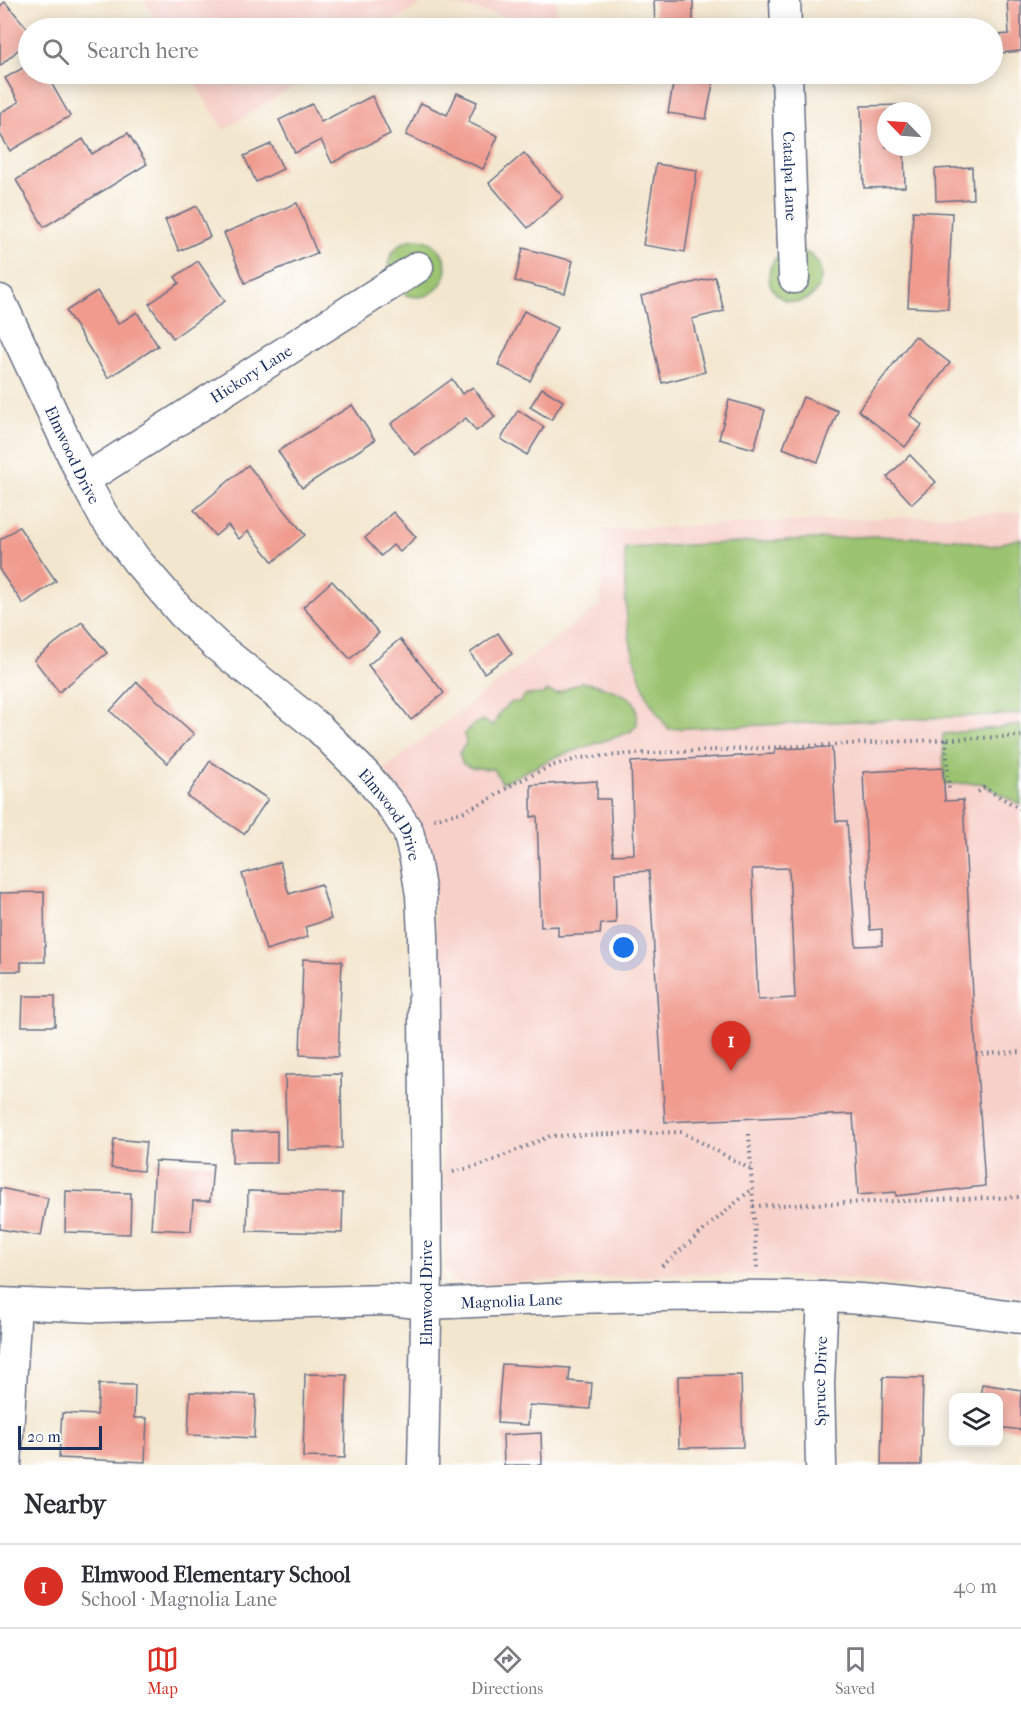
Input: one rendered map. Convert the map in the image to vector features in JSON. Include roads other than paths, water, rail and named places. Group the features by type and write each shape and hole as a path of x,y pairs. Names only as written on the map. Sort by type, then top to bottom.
{"street":[{"path":"785,0 786,18"},
{"name":"Catalpa Lane","path":"787,84 794,278"},
{"name":"Hickory Lane","path":"84,480 418,267"},
{"name":"Elmwood Drive","path":"0,300 84,480 103,515 137,561 182,613 217,646 319,728 366,775 393,808 408,831 421,895 423,935 426,1304 423,1465"},
{"name":"Magnolia Lane","path":"8,1304 99,1306 390,1300 426,1304 682,1297 823,1297 1021,1318"},
{"name":"Spruce Drive","path":"821,1465 819,1384 823,1297"},
{"path":"6,1465 8,1304"}],"place":[{"name":"Elmwood Elementary School","path":"731,1071"}]}
